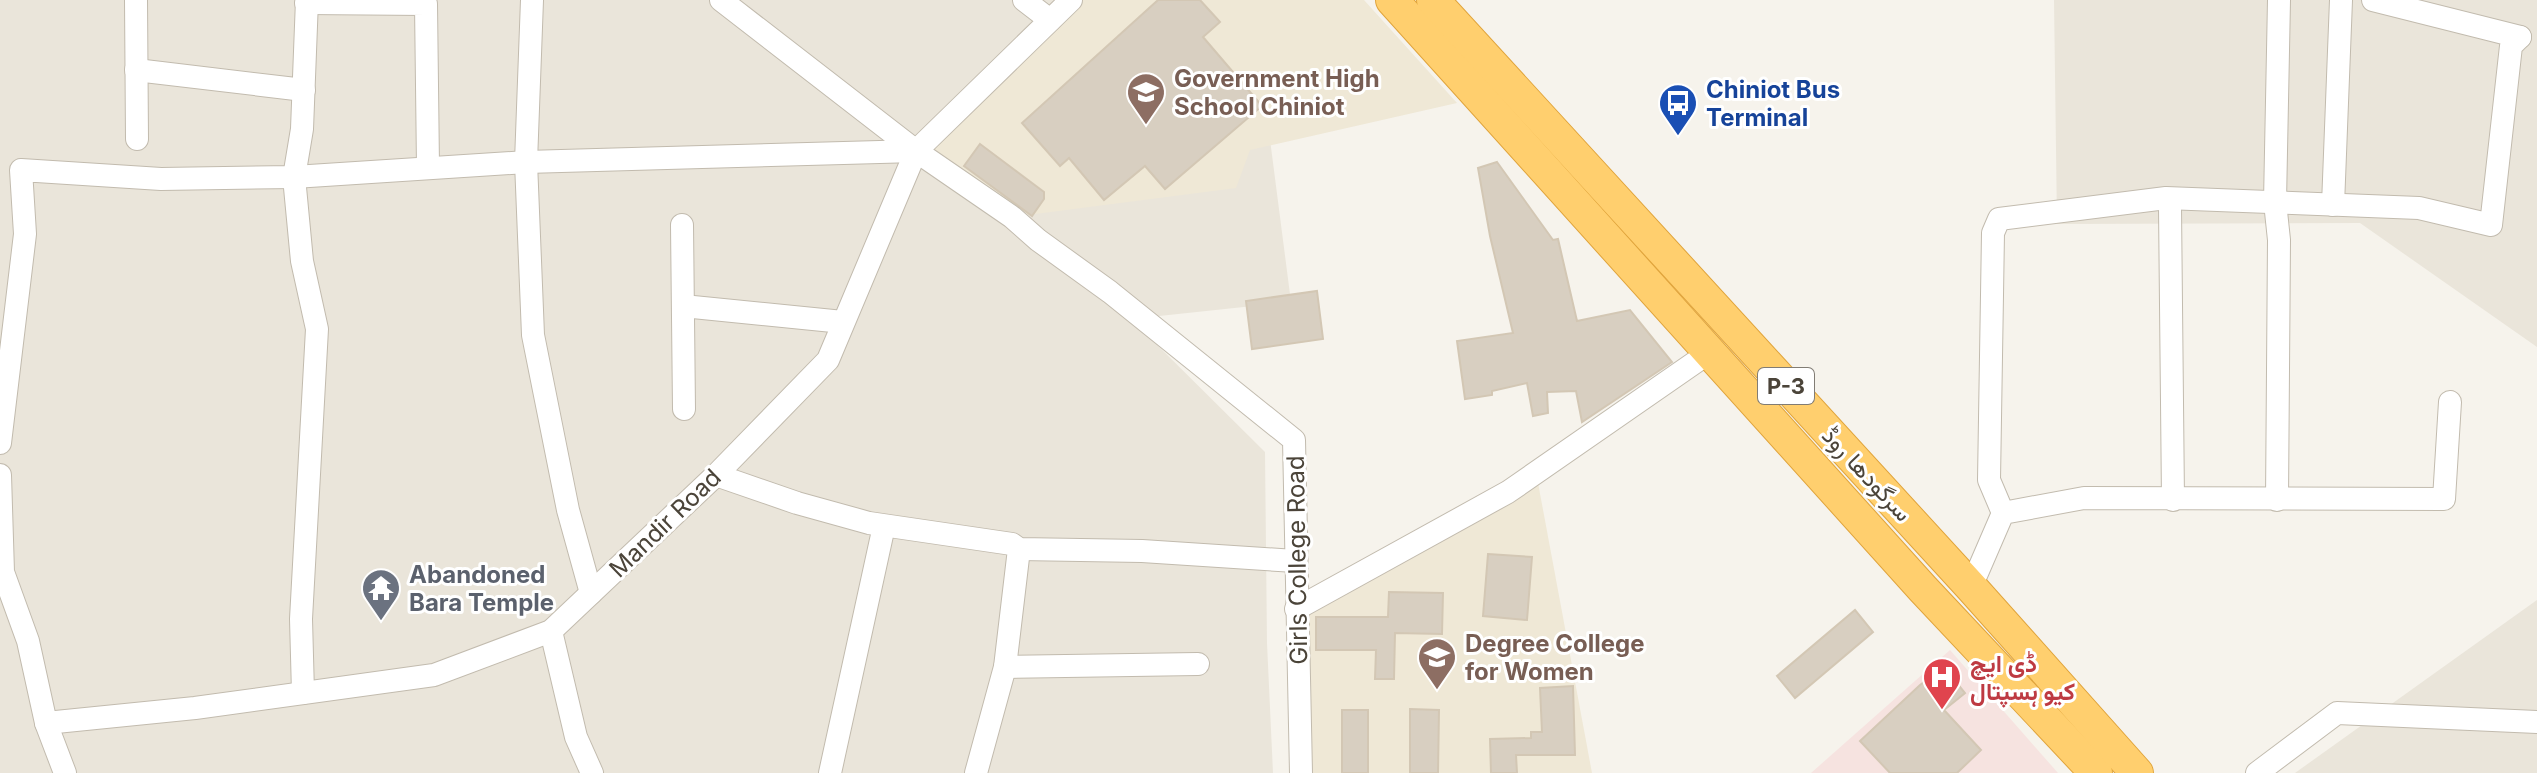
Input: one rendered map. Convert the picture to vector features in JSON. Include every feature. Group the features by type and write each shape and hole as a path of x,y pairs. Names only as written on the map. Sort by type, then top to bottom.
{"highway":[{"name":"سرگودھا روڈ","path":"1392,0 1478,72 1639,227 2137,773"},
{"name":"سرگودھا روڈ","path":"1433,0 1478,72 1615,247 1923,589 2096,773"},
{"path":"1615,247 1639,227"},
{"path":"1923,589 1960,576"}],"street":[{"path":"136,0 137,139"},
{"path":"532,0 526,162 533,335 568,510 591,593"},
{"path":"721,0 916,151"},
{"path":"1024,0 1050,20"},
{"name":"Mandir Road","path":"46,723 195,708 434,675 551,631 716,475 828,360 916,151 1071,0"},
{"path":"2277,500 2279,240 2275,202 2279,0"},
{"path":"2333,205 2341,0"},
{"path":"2003,513 1989,480 1993,233 1999,219 2166,198 2419,208 2491,225 2511,46 2520,37 2396,3 2373,0"},
{"path":"303,693 301,619 317,329 302,261 294,177 302,129 306,1 426,4 428,167"},
{"path":"136,70 304,90"},
{"path":"0,443 25,234 21,170 161,179 294,177 526,162 916,151"},
{"name":"Girls College Road","path":"916,151 1012,217 1294,440 1301,773"},
{"path":"2170,207 2173,500"},
{"path":"682,225 684,409"},
{"path":"683,306 843,322"},
{"path":"1296,609 1508,492 1710,352"},
{"path":"1960,576 2003,513 2084,498 2444,499 2450,402"},
{"path":"0,475 2,573 28,641 46,723 65,773"},
{"path":"716,475 797,503 884,526 1012,544 1019,549 1142,551 1295,561"},
{"path":"830,773 884,526"},
{"path":"976,773 1005,667 1019,549"},
{"path":"551,631 576,737 592,773"},
{"path":"1005,667 1198,664"},
{"path":"2257,773 2337,713 2537,722"}],"shaded area":[{"path":"0,0 1252,0 1291,302 1131,319 1265,452 1267,643 1273,773 0,773"},
{"name":"Government High School Chiniot","path":"1060,0 1364,0 1457,103 1250,150 1236,188 1012,217 916,151"},
{"path":"2054,0 2537,0 2537,347 2360,223 2057,224"},
{"name":"Degree College for Women","path":"1536,472 1592,773 1299,773 1296,609"},
{"path":"2537,600 2537,773 2295,773"},
{"name":"ڈی ایچ کیو ہسپتال","path":"1950,650 2058,773 1811,773"}],"building":[{"path":"1158,0 1200,0 1220,22 1203,37 1262,106 1165,189 1145,166 1104,200 1069,158 1060,166 1022,123"},
{"path":"980,144 1044,192 1044,199 1032,216 964,166"},
{"path":"1497,162 1553,240 1558,239 1577,321 1630,310 1672,362 1582,422 1576,391 1547,392 1548,413 1533,416 1527,383 1492,391 1492,395 1465,399 1457,341 1513,333 1478,168"},
{"path":"1317,291 1323,339 1252,349 1246,301"},
{"path":"1488,554 1532,557 1527,620 1483,616"},
{"path":"1389,592 1443,593 1442,634 1395,633 1394,679 1375,679 1376,650 1316,650 1316,617 1388,617"},
{"path":"1855,610 1873,632 1795,698 1777,676"},
{"path":"1944,667 1965,693 1944,710 1981,750 1957,773 1890,773 1860,741"},
{"path":"1573,686 1575,755 1516,755 1517,773 1491,773 1490,739 1531,738 1531,732 1542,732 1540,688"},
{"path":"1410,709 1439,710 1438,773 1410,773"},
{"path":"1342,710 1368,710 1368,773 1342,773"}],"place":[{"name":"Government High School Chiniot","path":"1146,126"},
{"name":"Chiniot Bus Terminal","path":"1678,137"},
{"name":"Abandoned Bara Temple","path":"381,622"},
{"name":"Degree College for Women","path":"1437,691"},
{"name":"ڈی ایچ کیو ہسپتال","path":"1942,711"}]}
